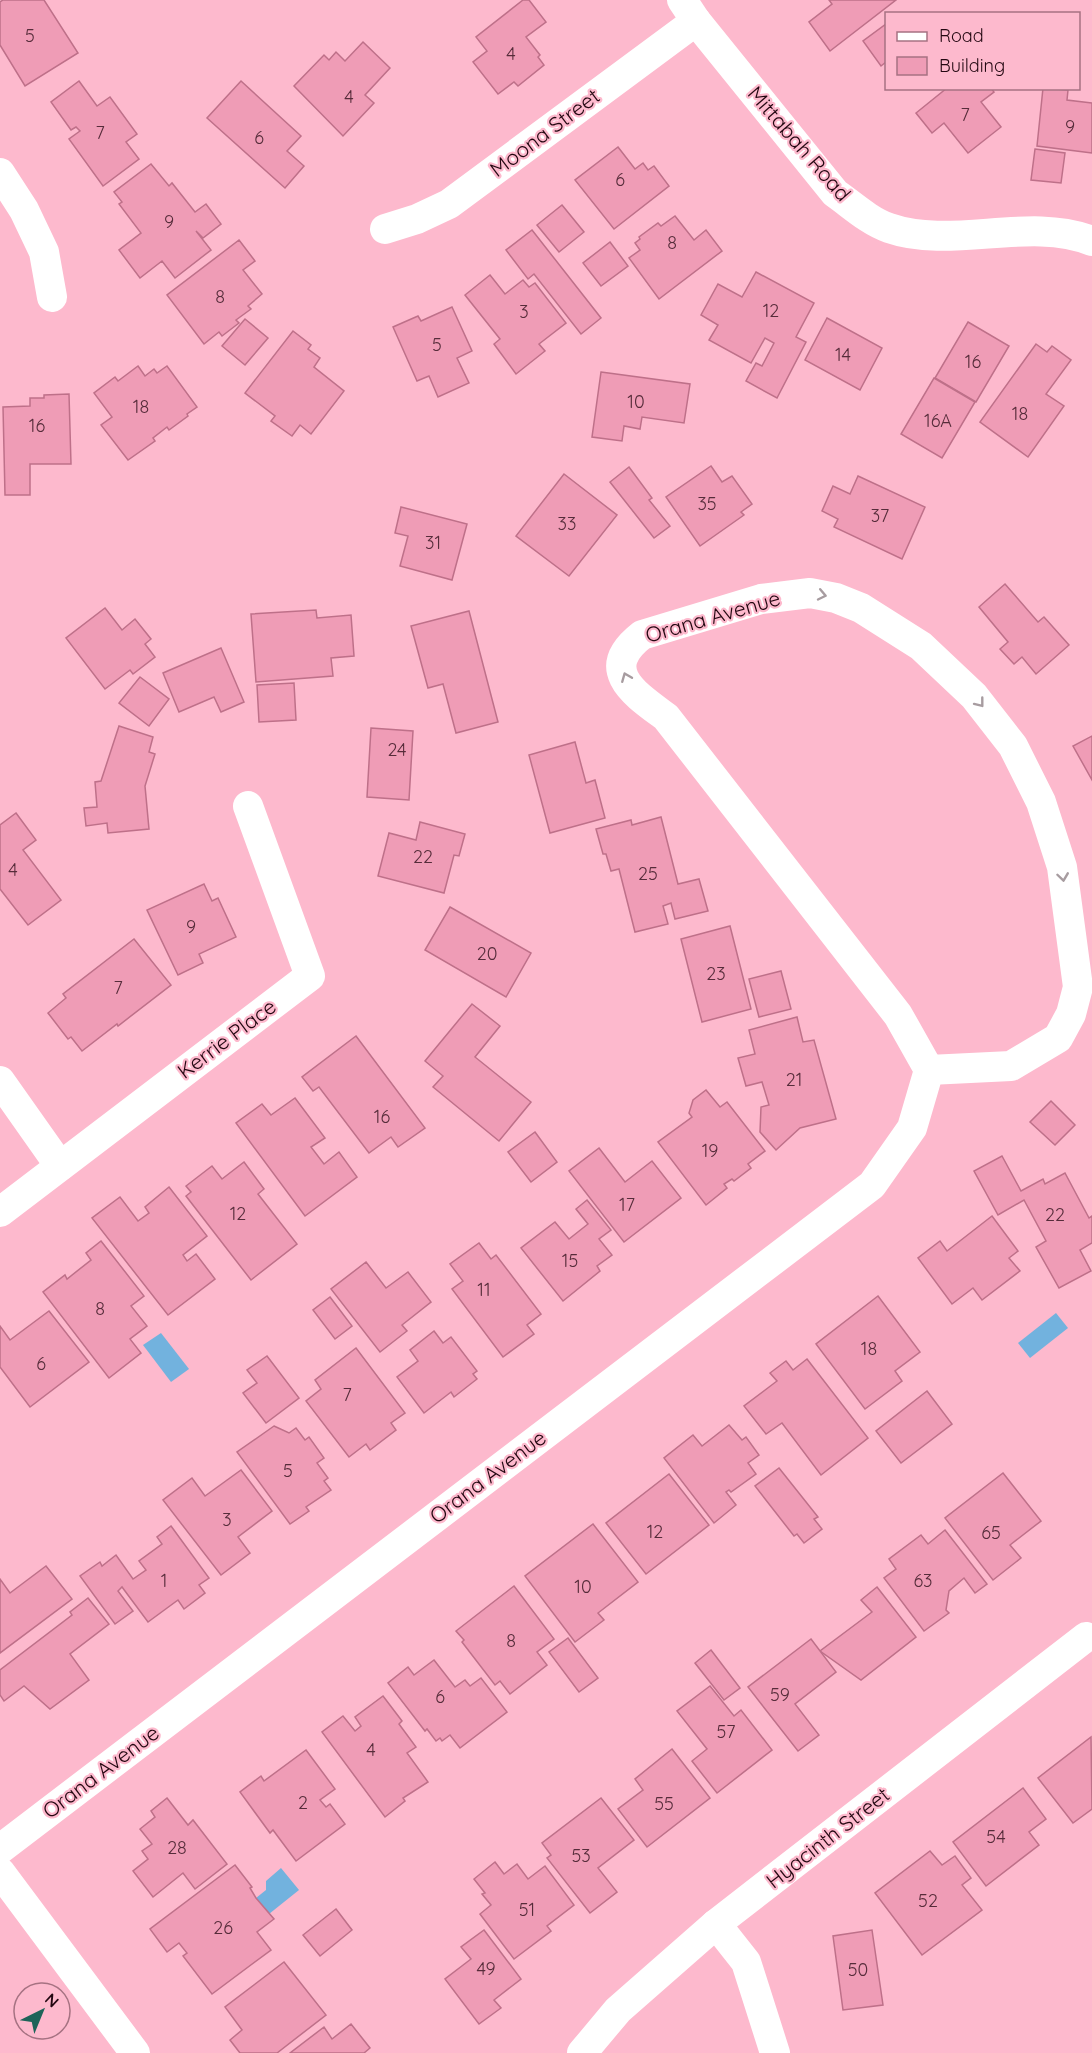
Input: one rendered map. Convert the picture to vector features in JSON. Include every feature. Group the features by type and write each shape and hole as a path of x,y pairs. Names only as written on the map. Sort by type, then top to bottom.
{"street":[{"name":"Moona Street","path":"385,229 417,219 449,204 689,10"},
{"name":"Mittabah Road","path":"689,10 835,193 862,213 888,228 921,236 1038,231 1092,241"},
{"path":"0,173 24,210 44,252 52,297"},
{"name":"Orana Avenue","path":"0,1849 872,1185 912,1128 929,1070 898,1015 666,717 633,692 622,672 623,655 630,644 642,635 761,599 810,592 836,598 861,608 921,646 974,696 1013,746 1041,802 1062,867 1078,987 1071,1014 1058,1038 1011,1066 929,1070"},
{"name":"Kerrie Place","path":"0,1212 310,975 248,806"},
{"path":"0,1081 60,1166"},
{"name":"Hyacinth Street","path":"582,2053 618,2010 716,1924 1086,1637"},
{"path":"0,1872 135,2053"},
{"path":"716,1924 746,1962 775,2053"}],"water":[{"path":"1056,1313 1068,1328 1030,1358 1018,1343"},
{"path":"161,1333 189,1369 171,1382 143,1345"},
{"path":"281,1868 299,1890 269,1914 256,1898 266,1890 266,1881"}],"building":[{"path":"3,0 44,0 78,53 25,86 0,45 0,2"},
{"path":"523,0 529,0 546,22 526,37 540,55 538,57 544,65 518,86 514,82 498,94 473,62 487,51 476,37"},
{"path":"829,0 896,0 830,51 809,22 832,4"},
{"path":"885,25 885,63 881,66 863,41"},
{"path":"363,42 390,68 365,95 374,103 343,136 294,86 324,55 329,60 336,52 345,61"},
{"path":"79,81 97,106 110,97 137,134 126,142 139,159 103,186 69,139 80,131 76,127 71,130 51,102"},
{"path":"241,81 301,136 287,151 304,166 285,188 207,118"},
{"path":"945,90 992,90 994,92 981,102 1001,127 968,153 944,123 932,133 916,113"},
{"path":"1043,90 1068,90 1067,100 1092,103 1092,153 1037,146"},
{"path":"618,147 635,169 643,163 648,170 654,166 669,186 614,229 575,180"},
{"path":"1035,149 1065,153 1061,183 1031,180"},
{"path":"151,164 169,186 172,183 195,212 206,204 221,224 203,238 196,231 211,250 175,278 162,261 140,278 119,250 141,233 119,204 122,202 114,192"},
{"path":"562,205 584,232 559,252 537,225"},
{"path":"675,216 694,240 706,230 722,251 659,299 629,258 640,250 635,243 640,239 639,237 658,223 661,226"},
{"path":"532,230 601,318 581,334 534,274 528,279 506,250"},
{"path":"239,240 255,261 243,270 262,294 248,306 251,309 236,320 239,323 222,336 219,332 204,344 167,295"},
{"path":"610,242 628,266 601,286 583,263"},
{"path":"756,272 814,303 796,337 806,342 777,398 746,381 756,363 762,366 774,343 765,338 751,363 709,340 718,325 701,315 718,284 742,297"},
{"path":"490,275 505,294 523,280 529,287 535,283 566,323 539,344 545,351 516,374 494,344 500,339 465,295"},
{"path":"452,307 472,351 457,358 469,383 438,397 429,376 417,381 393,327 418,316 421,321"},
{"path":"827,318 882,348 860,390 805,360"},
{"path":"245,319 268,338 245,365 222,346"},
{"path":"968,322 1009,346 976,402 935,378"},
{"path":"293,331 311,345 308,349 320,358 314,367 344,391 311,434 300,425 292,436 271,421 275,416 245,393"},
{"path":"1036,344 1047,352 1052,346 1071,360 1046,394 1064,406 1028,457 980,422"},
{"path":"138,366 145,376 154,369 157,373 167,366 197,407 169,430 167,427 153,438 155,441 128,460 101,425 112,417 94,393 115,377 118,381"},
{"path":"601,372 690,384 684,423 642,417 640,429 624,426 622,441 592,437"},
{"path":"934,378 975,402 942,458 901,434"},
{"path":"69,394 71,464 30,464 30,495 5,495 3,407 30,406 30,398"},
{"path":"711,466 722,482 732,476 752,504 741,512 744,515 700,546 666,497"},
{"path":"629,467 652,498 649,500 670,526 654,538 610,482"},
{"path":"564,474 617,515 569,576 516,536"},
{"path":"858,476 925,507 902,559 834,527 838,519 822,511 833,486 850,494"},
{"path":"401,507 467,524 452,580 400,566 408,536 395,533"},
{"path":"1005,584 1038,622 1044,617 1069,645 1036,674 1022,657 1014,664 1000,649 1008,642 979,607"},
{"path":"105,608 122,630 135,619 151,639 145,644 155,657 133,674 130,670 105,689 66,638"},
{"path":"316,610 317,618 351,615 354,656 331,658 333,676 256,682 251,614"},
{"path":"469,611 498,722 456,733 443,684 428,688 411,626"},
{"path":"221,648 244,702 221,712 214,697 179,712 163,673"},
{"path":"140,677 169,699 149,726 119,703"},
{"path":"294,683 296,720 259,722 257,685"},
{"path":"119,726 153,737 149,752 155,754 145,786 149,829 108,833 107,823 86,826 84,808 97,807 95,782 101,781"},
{"path":"371,728 413,731 409,800 367,797"},
{"path":"1092,736 1092,780 1073,746"},
{"path":"575,742 586,783 595,780 605,818 550,833 529,755"},
{"path":"16,813 36,840 23,850 61,900 28,925 0,889 0,825"},
{"path":"661,817 678,884 699,879 708,911 675,919 671,903 663,906 668,924 635,932 619,869 611,871 606,854 603,854 596,829 631,820 632,825"},
{"path":"420,822 465,834 459,856 454,855 444,893 378,876 389,833 416,840"},
{"path":"204,884 212,901 218,898 236,937 199,954 203,963 178,975 147,910"},
{"path":"450,907 531,953 506,997 425,950"},
{"path":"730,926 751,1009 702,1022 681,939"},
{"path":"134,939 171,985 82,1051 71,1037 68,1039 48,1013 66,998 63,994"},
{"path":"781,971 791,1009 759,1017 749,979"},
{"path":"472,1004 500,1026 475,1057 531,1102 499,1141 433,1087 443,1076 425,1061"},
{"path":"797,1017 803,1042 814,1040 836,1119 800,1128 776,1150 760,1132 761,1107 769,1105 762,1082 746,1086 738,1058 755,1054 749,1030"},
{"path":"356,1036 425,1128 398,1147 391,1137 369,1153 319,1087 313,1091 302,1077"},
{"path":"706,1090 720,1107 727,1102 765,1151 748,1164 751,1168 734,1181 732,1179 724,1184 727,1188 706,1205 658,1142 692,1117 689,1113 693,1100"},
{"path":"295,1098 325,1138 311,1147 324,1164 339,1152 357,1177 305,1216 236,1123 262,1104 271,1115"},
{"path":"1051,1101 1075,1125 1055,1145 1030,1122"},
{"path":"535,1132 557,1162 531,1182 508,1152"},
{"path":"599,1148 625,1182 652,1161 681,1198 624,1242 569,1171"},
{"path":"1002,1156 1021,1191 1043,1179 1045,1184 1065,1173 1089,1218 1092,1216 1092,1243 1080,1250 1091,1271 1059,1288 1036,1247 1046,1241 1024,1200 998,1215 974,1171"},
{"path":"244,1162 264,1189 258,1194 297,1244 251,1280 186,1196 191,1192 186,1186 212,1166 222,1179"},
{"path":"169,1187 207,1236 183,1255 187,1261 196,1254 215,1279 168,1315 92,1218 120,1197 138,1221 149,1213 145,1207"},
{"path":"587,1200 611,1230 599,1239 612,1255 597,1266 600,1271 563,1301 521,1248 555,1222 569,1239 588,1224 576,1209"},
{"path":"992,1216 1018,1251 1009,1258 1020,1271 982,1300 973,1288 952,1304 918,1258 940,1241 947,1251"},
{"path":"101,1241 144,1296 131,1306 147,1326 130,1339 141,1353 109,1378 43,1292 65,1275 67,1279 91,1260 86,1253"},
{"path":"479,1243 491,1259 496,1255 541,1314 527,1325 534,1334 503,1357 452,1289 463,1281 450,1264"},
{"path":"366,1262 386,1288 408,1272 431,1302 402,1325 407,1331 380,1352 331,1289"},
{"path":"878,1296 920,1352 895,1371 902,1381 865,1409 816,1344"},
{"path":"330,1297 352,1326 335,1339 313,1310"},
{"path":"49,1311 89,1362 30,1407 0,1367 0,1326 10,1340"},
{"path":"434,1331 443,1343 451,1337 477,1371 473,1374 477,1379 454,1397 451,1392 424,1413 397,1377 418,1361 410,1350"},
{"path":"356,1348 405,1413 391,1423 396,1430 370,1450 366,1444 349,1457 306,1401 321,1389 315,1380"},
{"path":"267,1356 299,1398 266,1423 243,1393 257,1383 247,1370"},
{"path":"807,1359 868,1438 821,1475 782,1423 766,1434 744,1406 777,1381 770,1373 786,1361 793,1370"},
{"path":"927,1391 952,1424 901,1463 876,1431"},
{"path":"729,1425 742,1440 746,1437 759,1455 748,1463 756,1474 731,1492 729,1490 726,1492 736,1505 714,1523 664,1458 693,1435 702,1446"},
{"path":"274,1426 289,1433 296,1428 305,1440 309,1437 324,1458 317,1463 328,1478 324,1481 331,1490 306,1507 309,1511 290,1524 237,1452"},
{"path":"779,1468 818,1517 814,1519 822,1529 804,1543 797,1534 794,1536 755,1486"},
{"path":"241,1470 272,1511 238,1537 250,1553 221,1575 163,1500 192,1478 205,1496"},
{"path":"1003,1473 1041,1521 1010,1545 1021,1558 993,1580 945,1518"},
{"path":"669,1474 709,1525 646,1574 606,1523"},
{"path":"593,1524 638,1582 598,1613 604,1620 575,1642 525,1576"},
{"path":"171,1526 209,1578 199,1585 205,1593 184,1609 178,1600 148,1622 122,1587 118,1591 133,1611 115,1624 80,1576 100,1562 102,1566 116,1555 133,1579 146,1570 139,1561 162,1544 157,1537"},
{"path":"945,1530 987,1584 975,1593 964,1578 949,1591 946,1610 949,1613 924,1631 884,1578 896,1569 889,1559 921,1535 928,1544"},
{"path":"46,1566 72,1599 0,1653 0,1579 10,1593"},
{"path":"514,1586 554,1639 537,1652 547,1665 510,1694 500,1681 495,1685 456,1631"},
{"path":"877,1587 916,1637 861,1680 820,1651 872,1612 861,1600"},
{"path":"88,1598 109,1624 70,1654 89,1680 50,1709 24,1686 4,1701 0,1695 0,1670 72,1615 70,1612"},
{"path":"568,1638 598,1678 579,1692 549,1652"},
{"path":"811,1639 836,1672 795,1704 819,1735 798,1751 748,1687"},
{"path":"711,1650 740,1688 724,1700 695,1663"},
{"path":"434,1660 455,1687 465,1680 470,1686 481,1678 507,1712 460,1748 450,1735 442,1741 440,1738 436,1741 427,1729 425,1731 388,1683 408,1667 414,1675"},
{"path":"710,1686 734,1716 741,1710 772,1750 717,1793 692,1761 707,1749 677,1711"},
{"path":"383,1696 402,1721 399,1724 416,1747 407,1753 428,1782 403,1798 405,1801 385,1817 322,1732 343,1716 355,1731 361,1726 355,1717"},
{"path":"1091,1737 1092,1809 1073,1823 1038,1778"},
{"path":"672,1749 710,1798 647,1847 618,1809 643,1790 635,1779"},
{"path":"306,1750 335,1789 320,1800 326,1807 330,1804 345,1824 296,1861 273,1830 270,1833 240,1792 261,1776 264,1781"},
{"path":"1023,1788 1046,1819 1029,1832 1039,1845 986,1886 953,1842"},
{"path":"167,1798 188,1825 193,1820 227,1864 195,1889 183,1873 153,1897 133,1871 148,1859 142,1851 152,1844 140,1829 155,1817 151,1811"},
{"path":"601,1798 634,1840 598,1868 617,1892 590,1913 547,1858 551,1855 542,1843"},
{"path":"930,1851 942,1865 955,1856 971,1878 962,1885 982,1910 922,1955 875,1893"},
{"path":"495,1862 504,1874 517,1864 528,1879 545,1866 574,1905 547,1926 551,1931 514,1959 480,1914 491,1905 474,1879"},
{"path":"235,1865 252,1887 250,1888 256,1898 274,1919 257,1932 271,1950 212,1994 183,1956 187,1953 179,1943 167,1952 150,1929"},
{"path":"336,1909 352,1930 320,1956 303,1935"},
{"path":"484,1930 521,1979 494,2000 501,2008 479,2024 445,1979 471,1959 461,1947"},
{"path":"872,1930 883,2005 843,2010 833,1936"},
{"path":"284,1962 326,2015 277,2053 240,2053 230,2040 242,2030 225,2007"},
{"path":"351,2024 370,2048 364,2053 290,2053 324,2027 332,2039"}]}
